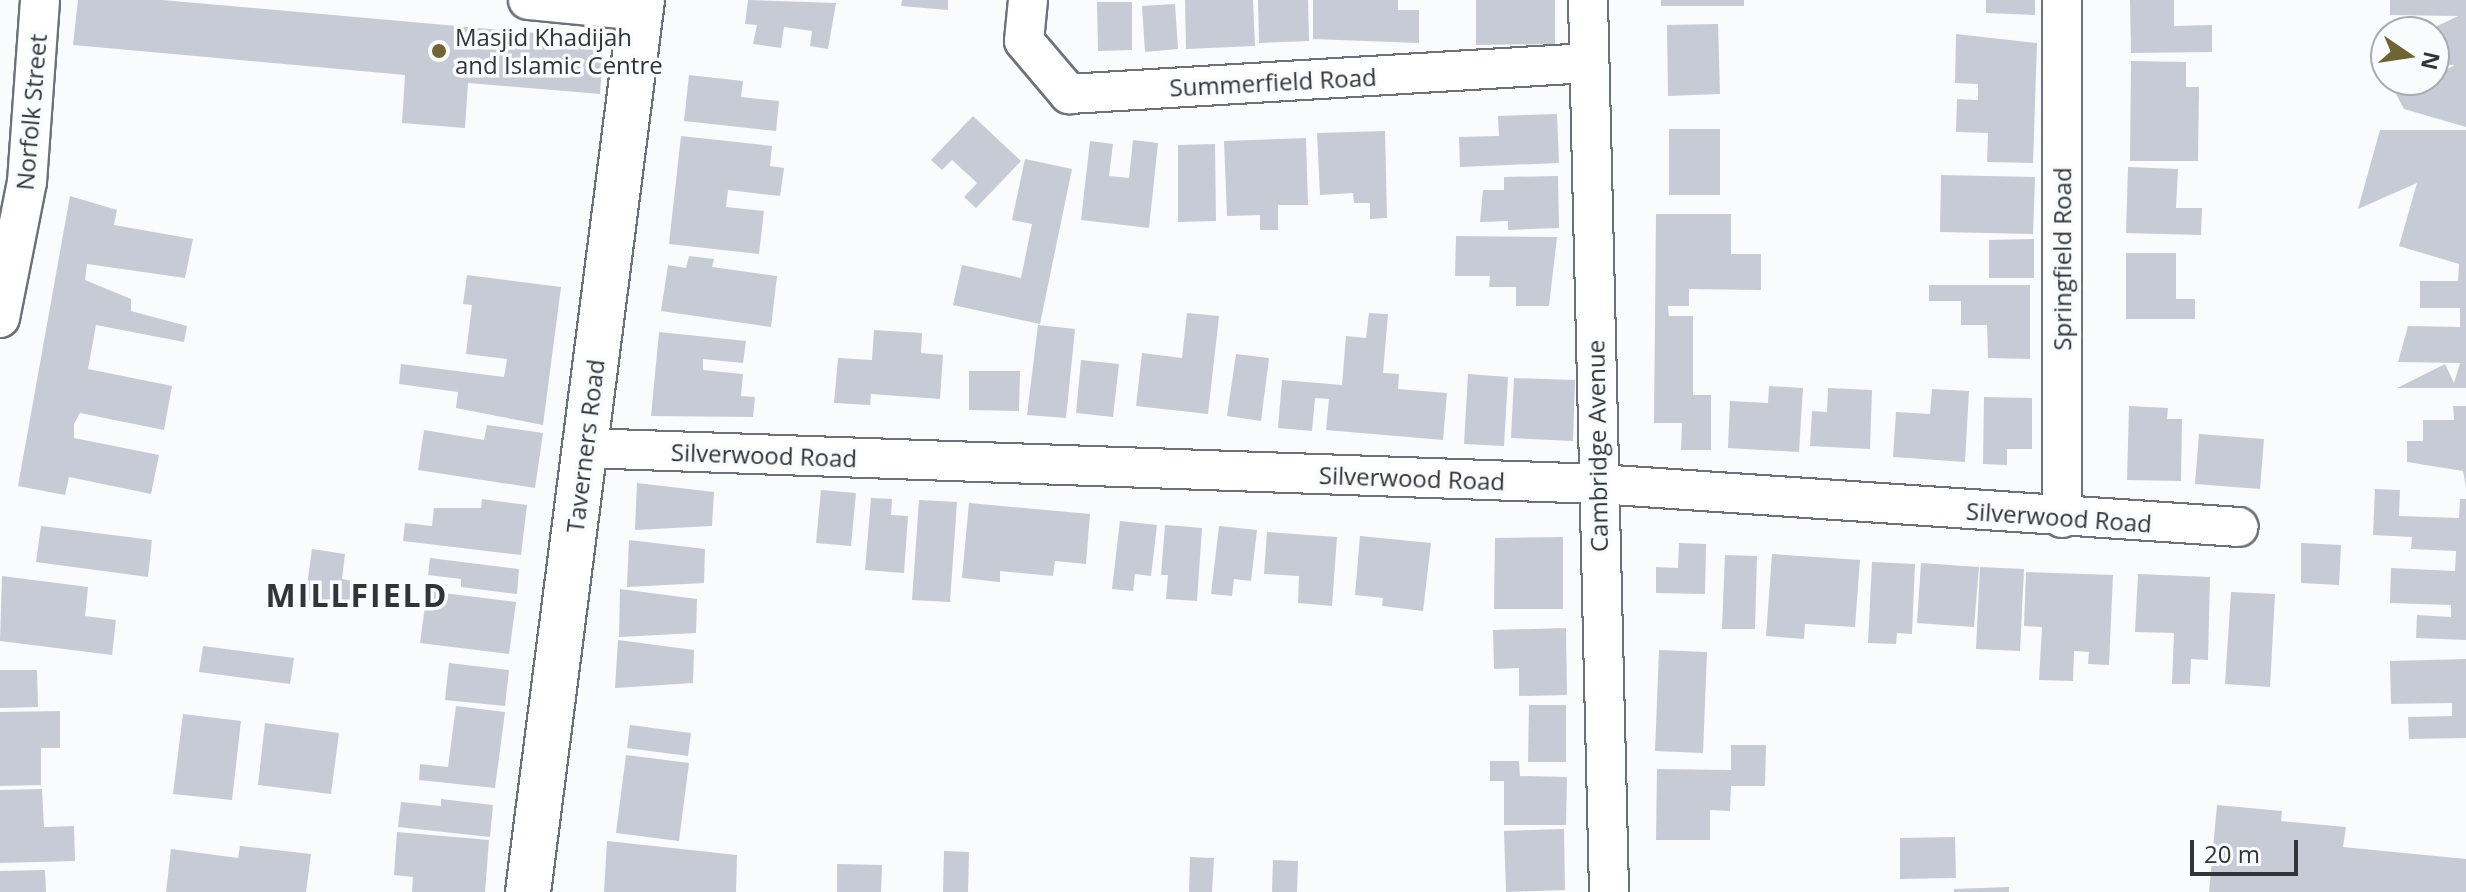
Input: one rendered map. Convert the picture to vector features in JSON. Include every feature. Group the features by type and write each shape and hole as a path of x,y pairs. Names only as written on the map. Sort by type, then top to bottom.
{"street":[{"name":"Norfolk Street","path":"0,318 27,182 40,0"},
{"path":"528,0 641,5"},
{"name":"Summerfield Road","path":"1028,0 1024,41 1069,94 1588,63"},
{"name":"Cambridge Avenue","path":"1588,0 1609,892"},
{"name":"Springfield Road","path":"2062,0 2062,518"},
{"name":"Taverners Road","path":"528,892 641,5"},
{"name":"Silverwood Road","path":"584,448 1598,484 2062,518 2239,527"}],"building":[{"path":"78,0 162,0 604,39 600,94 468,83 465,128 402,123 405,75 73,45"},
{"path":"748,0 836,3 828,49 810,46 812,31 784,27 781,48 753,44 757,25 745,24"},
{"path":"902,0 948,0 948,10 901,6"},
{"path":"1185,0 1253,0 1255,46 1186,49"},
{"path":"1258,0 1308,0 1309,41 1259,43"},
{"path":"1313,0 1398,0 1398,10 1419,10 1419,43 1313,39"},
{"path":"1476,0 1555,0 1555,44 1476,45"},
{"path":"1661,0 1744,0 1744,6 1661,6"},
{"path":"1986,0 2035,0 2035,15 1986,13"},
{"path":"2130,0 2174,0 2174,26 2212,25 2212,52 2131,53"},
{"path":"2390,0 2466,0 2466,127 2404,109 2397,96 2450,96 2450,67 2455,65 2450,65 2450,20 2458,16 2390,15"},
{"path":"1097,2 1132,2 1132,50 1098,51"},
{"path":"1175,4 1178,49 1145,52 1142,6"},
{"path":"1718,24 1720,94 1668,96 1667,25"},
{"path":"1956,34 2037,43 2033,163 1987,162 1988,133 1956,132 1957,99 1978,100 1978,84 1955,83"},
{"path":"2131,61 2186,62 2186,87 2199,87 2198,161 2130,161"},
{"path":"689,75 743,81 741,97 779,101 776,131 684,121"},
{"path":"1557,114 1559,163 1460,167 1459,137 1499,136 1498,116"},
{"path":"973,116 1021,161 976,208 964,197 977,183 952,160 942,170 931,160"},
{"path":"1669,129 1720,129 1720,195 1669,195"},
{"path":"2380,130 2466,130 2466,388 2397,388 2445,364 2454,383 2460,363 2398,362 2408,326 2460,327 2460,308 2420,308 2420,281 2458,281 2459,264 2399,246 2417,183 2358,209"},
{"path":"1385,131 1387,218 1370,219 1370,203 1354,203 1353,193 1320,195 1317,133"},
{"path":"681,136 772,146 770,166 784,168 780,196 728,190 726,207 764,211 759,254 669,244"},
{"path":"1306,138 1308,205 1278,205 1278,230 1260,230 1260,215 1227,216 1224,141"},
{"path":"1133,140 1158,143 1149,228 1081,220 1090,141 1113,144 1109,176 1129,178"},
{"path":"1215,144 1216,221 1178,222 1178,145"},
{"path":"1025,159 1072,169 1040,324 953,305 962,265 1021,278 1032,224 1012,220"},
{"path":"2128,167 2178,169 2176,208 2202,208 2201,235 2126,233"},
{"path":"1941,175 2035,177 2033,234 1940,232"},
{"path":"1558,176 1559,228 1508,230 1508,221 1480,222 1483,190 1504,190 1504,177"},
{"path":"70,196 117,210 114,225 193,239 185,278 87,264 85,280 131,299 131,311 187,326 184,342 96,325 88,369 172,386 164,430 80,413 74,424 74,438 159,455 151,494 69,477 65,495 18,486"},
{"path":"1656,214 1731,214 1731,254 1761,254 1761,290 1689,289 1689,306 1668,306 1669,316 1693,316 1693,395 1711,395 1711,450 1681,450 1682,423 1654,423"},
{"path":"1456,236 1557,237 1549,306 1516,306 1516,287 1489,287 1490,276 1455,276"},
{"path":"2034,239 2034,278 1989,278 1989,240"},
{"path":"2126,253 2176,253 2176,299 2195,299 2195,319 2126,319"},
{"path":"689,256 714,259 712,267 777,276 771,327 661,311 668,265 686,268"},
{"path":"467,275 561,287 543,425 456,408 458,392 399,384 401,364 504,377 507,359 466,354 472,305 463,304"},
{"path":"1929,285 2030,285 2030,359 1988,358 1987,325 1961,325 1961,301 1929,301"},
{"path":"1187,313 1219,316 1208,414 1136,406 1142,353 1182,358"},
{"path":"1369,313 1388,314 1383,373 1399,374 1398,389 1447,393 1443,440 1326,430 1329,399 1315,398 1312,431 1278,428 1282,380 1342,385 1346,336 1366,338"},
{"path":"1038,325 1075,329 1066,418 1027,415"},
{"path":"874,330 922,333 921,353 943,355 940,399 871,394 870,405 834,403 838,358 872,360"},
{"path":"659,332 746,341 743,363 703,359 703,370 743,374 741,396 755,397 753,417 651,416"},
{"path":"1236,354 1269,358 1261,421 1227,416"},
{"path":"1081,360 1119,364 1113,417 1076,413"},
{"path":"969,371 1020,371 1019,411 969,410"},
{"path":"1468,374 1508,377 1504,446 1464,444"},
{"path":"1514,378 1575,380 1573,441 1511,438"},
{"path":"1769,386 1803,388 1799,452 1728,448 1730,401 1768,403"},
{"path":"1828,388 1872,390 1870,449 1810,446 1812,411 1827,412"},
{"path":"1932,389 1969,391 1965,462 1893,457 1896,412 1930,414"},
{"path":"1984,397 2032,398 2032,449 2007,449 2007,465 1983,464"},
{"path":"2129,406 2168,408 2167,419 2182,419 2181,481 2127,480"},
{"path":"2453,406 2466,406 2466,487 2463,471 2407,462 2407,441 2423,441 2423,420 2454,420"},
{"path":"487,425 543,433 535,488 418,470 424,430 484,440"},
{"path":"2199,434 2264,439 2260,489 2195,484"},
{"path":"637,483 714,492 712,526 635,530"},
{"path":"2375,489 2400,490 2399,516 2459,518 2460,499 2466,499 2466,640 2416,638 2417,615 2451,617 2451,605 2390,603 2391,568 2455,571 2456,551 2411,549 2412,537 2373,535"},
{"path":"821,490 856,493 851,546 816,543"},
{"path":"871,498 892,499 891,515 908,516 904,573 865,570"},
{"path":"482,499 527,505 521,555 403,541 405,523 432,526 434,508 481,508"},
{"path":"919,500 957,502 950,602 912,600"},
{"path":"969,503 1090,514 1086,564 1055,561 1053,576 1000,571 1000,582 962,578"},
{"path":"1120,521 1157,525 1151,576 1135,574 1133,591 1112,589"},
{"path":"1165,525 1202,528 1197,601 1166,599 1168,575 1161,575"},
{"path":"41,526 152,540 148,577 36,562"},
{"path":"1219,526 1257,530 1251,581 1234,579 1232,596 1211,594"},
{"path":"1267,532 1337,537 1332,606 1298,603 1299,576 1264,574"},
{"path":"1360,536 1431,543 1423,611 1382,606 1383,598 1355,595"},
{"path":"1563,537 1563,609 1494,609 1495,538"},
{"path":"629,540 705,549 704,583 627,587"},
{"path":"1679,543 1706,544 1705,594 1656,593 1656,567 1678,568"},
{"path":"2301,543 2341,545 2339,585 2301,583"},
{"path":"312,549 345,554 342,579 353,581 350,605 305,600"},
{"path":"1772,554 1860,560 1855,627 1805,624 1804,639 1766,636"},
{"path":"1725,555 1757,556 1755,629 1722,629"},
{"path":"430,558 519,569 517,594 461,587 461,579 428,575"},
{"path":"1872,562 1915,564 1912,634 1897,633 1896,644 1868,643"},
{"path":"1921,563 1979,567 1974,627 1917,623"},
{"path":"1980,567 2024,569 2020,651 1976,649"},
{"path":"2026,572 2113,575 2109,665 2088,664 2089,652 2074,651 2073,681 2039,680 2042,627 2024,626"},
{"path":"2138,574 2210,577 2208,660 2191,659 2190,684 2172,684 2174,633 2135,632"},
{"path":"2,576 88,587 85,616 116,620 112,655 0,641"},
{"path":"620,589 697,599 696,633 619,637"},
{"path":"427,591 516,602 509,654 420,643"},
{"path":"2231,592 2275,594 2270,687 2225,684"},
{"path":"1566,628 1567,695 1519,696 1519,668 1494,669 1493,630"},
{"path":"618,640 694,650 693,683 615,688"},
{"path":"203,646 294,658 290,684 199,672"},
{"path":"1659,650 1707,652 1703,753 1655,751"},
{"path":"2466,659 2466,738 2409,739 2408,717 2452,716 2452,703 2391,704 2390,661"},
{"path":"449,663 509,670 505,706 445,700"},
{"path":"0,670 37,670 38,707 0,708"},
{"path":"1529,705 1566,705 1566,762 1528,762"},
{"path":"456,706 505,712 495,788 419,780 420,764 448,767"},
{"path":"60,711 60,748 41,748 41,785 0,786 0,712"},
{"path":"183,714 241,721 232,800 173,794"},
{"path":"265,723 339,733 331,794 258,785"},
{"path":"630,725 691,733 688,756 627,748"},
{"path":"1731,745 1766,745 1765,786 1731,786 1730,811 1710,810 1710,840 1656,840 1657,769 1731,770"},
{"path":"626,755 689,763 679,841 616,833"},
{"path":"1490,761 1519,761 1520,776 1567,777 1566,825 1504,825 1504,781 1490,781"},
{"path":"42,789 44,827 74,826 75,861 0,863 0,790"},
{"path":"441,799 493,805 490,837 398,827 401,802 441,806"},
{"path":"2217,805 2282,811 2281,821 2346,827 2343,847 2466,859 2466,892 2209,892"},
{"path":"1564,829 1565,890 1506,892 1504,831"},
{"path":"397,832 489,840 485,892 412,892 413,877 394,875"},
{"path":"1955,837 1956,878 1900,879 1900,838"},
{"path":"607,841 737,855 736,892 604,892"},
{"path":"240,846 311,854 306,892 166,892 171,849 238,858"},
{"path":"944,851 969,852 968,892 943,892"},
{"path":"1190,857 1214,858 1212,892 1189,892"},
{"path":"1273,860 1298,861 1297,892 1272,892"},
{"path":"837,864 882,865 881,892 837,892"},
{"path":"45,870 46,892 0,892 0,871"},
{"path":"2009,887 2009,892 1954,892 1954,889"}],"place":[{"name":"Masjid Khadijah and Islamic Centre","path":"439,51"}],"district":[{"name":"MILLFIELD","path":"357,595"}]}
